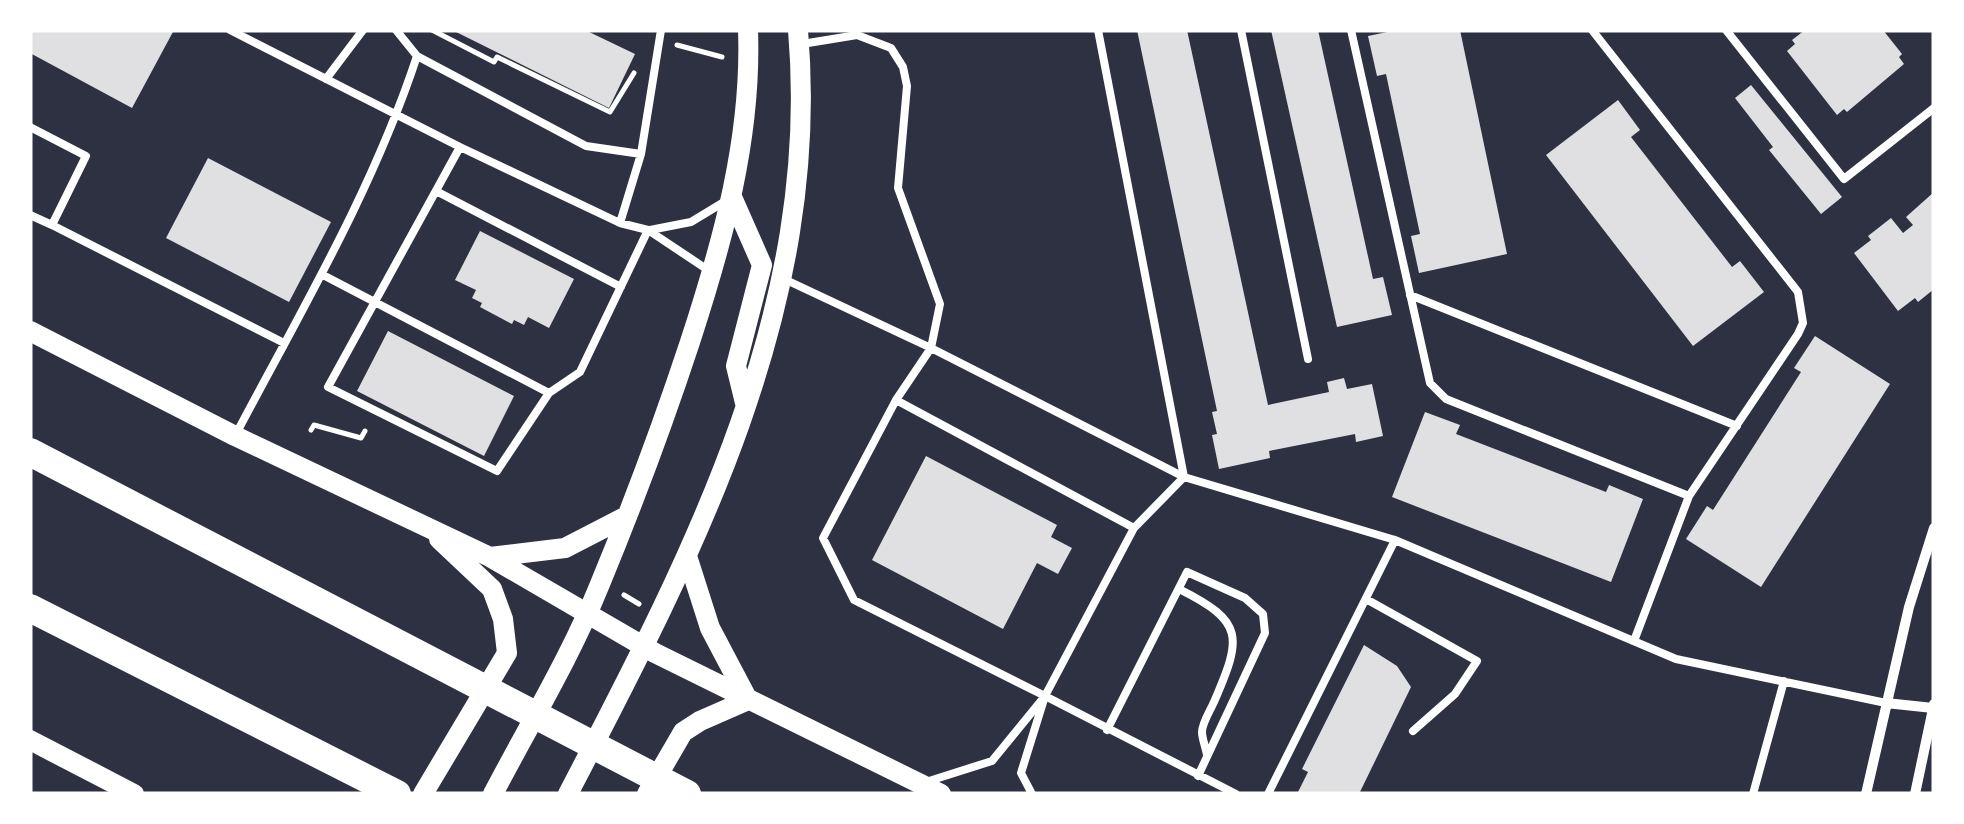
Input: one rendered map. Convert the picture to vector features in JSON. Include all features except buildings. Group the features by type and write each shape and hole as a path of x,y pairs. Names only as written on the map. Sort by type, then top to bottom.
{"highway":[{"path":"30,452 687,794"},
{"path":"30,608 397,794"}],"main road":[{"path":"493,794 587,612 661,429 732,197 746,94 748,30"},
{"path":"568,794 644,647 709,508 766,348 784,279 802,128 799,37"},
{"path":"732,197 762,265 736,366 746,405"},
{"path":"30,331 235,436 490,557 644,647 941,794"},
{"path":"490,557 565,548 625,518"},
{"path":"423,794 507,653 503,618 492,589 426,528"},
{"path":"687,556 710,628 748,700"},
{"path":"647,794 683,732 700,720 748,700"},
{"path":"30,740 134,794"}],"street":[{"path":"1866,794 1909,607 1934,528"},
{"path":"1886,703 1934,707 1915,794"}],"lane":[{"path":"230,30 460,147 620,223 648,230 712,272"},
{"path":"326,79 363,30"},
{"path":"396,30 417,56 586,146 641,154"},
{"path":"620,223 641,154 662,30"},
{"path":"1098,30 1184,476"},
{"path":"1241,30 1308,359"},
{"path":"1351,30 1430,383 1446,399 1690,496"},
{"path":"1592,30 1798,292 1803,323 1690,496 1634,641"},
{"path":"1726,30 1844,178 1934,108"},
{"path":"799,37 856,35 891,48 903,66 907,86 898,188 940,304 931,348 896,400 823,538 854,600 1236,794"},
{"path":"235,436 322,275 398,114 417,56"},
{"path":"30,127 86,156 52,226"},
{"path":"460,147 328,387 497,471 549,393 580,372 648,230"},
{"path":"436,191 621,287"},
{"path":"648,230 691,222 732,197"},
{"path":"30,215 284,344"},
{"path":"322,275 549,393"},
{"path":"784,279 931,348 1184,476 1396,540 1676,659 1886,703"},
{"path":"1410,295 1737,426"},
{"path":"896,400 1134,528"},
{"path":"1032,794 1021,773 1045,696 1134,528 1184,476"},
{"path":"1268,794 1396,540"},
{"path":"1108,730 1186,572 1246,598 1263,614 1264,632 1198,776"},
{"path":"1178,589 1214,607 1230,629 1234,657 1202,730 1207,755"},
{"path":"1366,599 1477,661 1455,694 1412,731"},
{"path":"1753,794 1784,682"},
{"path":"920,784 992,760 1045,696"}],"path":[{"path":"432,30 494,62 497,57 610,112 634,73"},
{"path":"677,46 722,57"},
{"path":"312,430 314,425 361,438 365,431"},
{"path":"624,595 646,608"}]}
